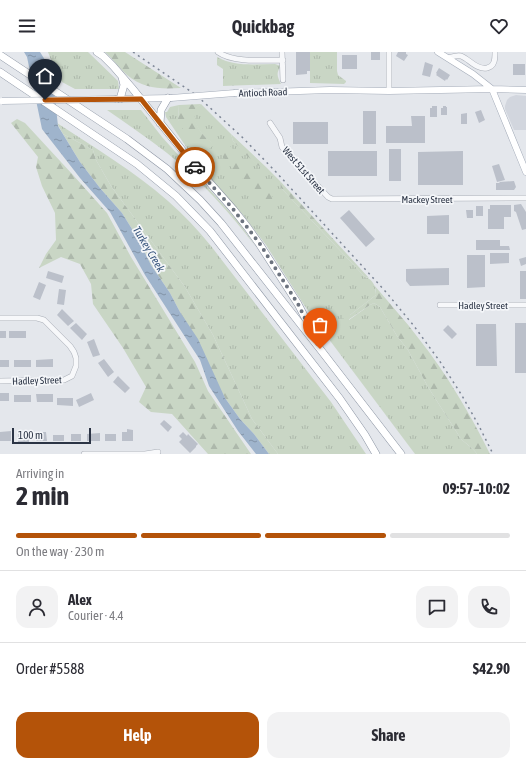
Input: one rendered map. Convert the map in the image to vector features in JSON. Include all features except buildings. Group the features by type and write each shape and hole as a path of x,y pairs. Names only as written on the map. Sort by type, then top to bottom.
{"highway":[{"path":"97,52 108,61 141,99 195,166 233,209 260,244 298,304 320,349"},
{"path":"0,55 143,151 167,169 200,200 221,223 401,454"},
{"path":"0,72 116,149 154,177 176,196 210,231 340,399 366,435 376,454"},
{"path":"118,99 124,85 122,77"},
{"path":"160,123 161,110 170,98"}],"main road":[{"path":"438,52 473,74 492,89 526,172"},
{"name":"Antioch Road","path":"1,101 141,99 235,93 330,90 526,90"}],"street":[{"path":"218,52 231,58 283,60"},
{"path":"282,52 283,80"},
{"path":"389,52 389,91"},
{"path":"448,58 462,56 484,68 494,64 495,52"},
{"name":"West 51st Street","path":"270,123 280,138 282,147 328,197"},
{"name":"Mackey Street","path":"328,197 332,199 526,198"},
{"name":"Hadley Street","path":"440,305 526,305"},
{"name":"Hadley Street","path":"0,318 37,318 44,320 70,346 76,358 76,366 72,376 64,380 0,381"},
{"path":"84,454 146,454 158,452"}],"shaded area":[{"path":"516,95 526,96 526,130 514,130 505,109 507,100"}],"green space":[{"path":"48,52 88,52 118,81 119,89 75,89 62,82 56,73"},
{"path":"105,52 125,52 181,88 159,88 146,86 133,80"},
{"path":"310,52 337,52 338,75 346,82 344,84 310,83"},
{"path":"217,57 238,64 275,64 281,66 278,71 278,75 281,84 223,86 223,69 217,65"},
{"path":"201,104 231,134 233,141 260,167 266,167 280,181 281,188 365,277 372,281 375,286 376,295 350,315 349,320 374,303 380,307 397,336 408,350 428,387 461,439 477,454 415,454 316,322 266,245 243,215 201,169 166,117 165,112 167,112 170,107 179,105 178,120 212,143 201,133 195,121 193,110"},
{"path":"201,104 194,110 195,116 199,129 212,143 212,147 209,149 205,149 181,127 178,120 179,105"},
{"path":"107,110 141,110 162,137 238,221 256,247 225,209 192,174 160,147"},
{"path":"17,119 25,123 107,213 131,257 195,362 208,391 251,454 208,454 172,414 151,412 139,402 146,387 123,348 93,304 91,284 80,264 61,257 39,268 46,254 56,240 55,213 42,186 36,167 38,157 11,123"},
{"path":"57,123 142,180 168,201 191,223 211,246 331,402 366,454 278,454 252,419 213,335 185,287 111,186 96,160 93,150 63,134"},
{"path":"63,134 93,150 96,160 111,186 185,287 213,335 252,419 278,454 269,454 225,398 170,293 151,265 137,237 122,213 80,162"},
{"path":"231,134 266,167 260,167 247,156 233,141"},
{"path":"220,141 226,142 254,170 256,178 264,188 270,192 273,200 265,200 253,192 223,157 219,143"},
{"path":"280,181 369,278 365,277 281,188"},
{"path":"374,285 408,325 439,366 475,424 490,454 477,454 461,439 428,387 408,350 397,336 380,307 374,303 348,320 345,320 342,317 343,312 350,315 376,295"}],"water":[{"path":"24,52 40,52 52,71 58,126 80,162 122,213 137,237 151,265 198,339 225,398 269,454 256,454 238,431 209,386 200,360 145,275 110,212 80,178 42,129 27,57"}],"railway":[{"path":"133,52 196,95 242,137 386,292 414,326 441,363 461,394 493,454"}],"way so far":[{"path":"195,167 233,209 260,244 298,304 320,349"}],"route":[{"path":"45,100 141,99 195,167"}],"water label":[{"name":"Turkey Creek","path":"149,249"}]}
